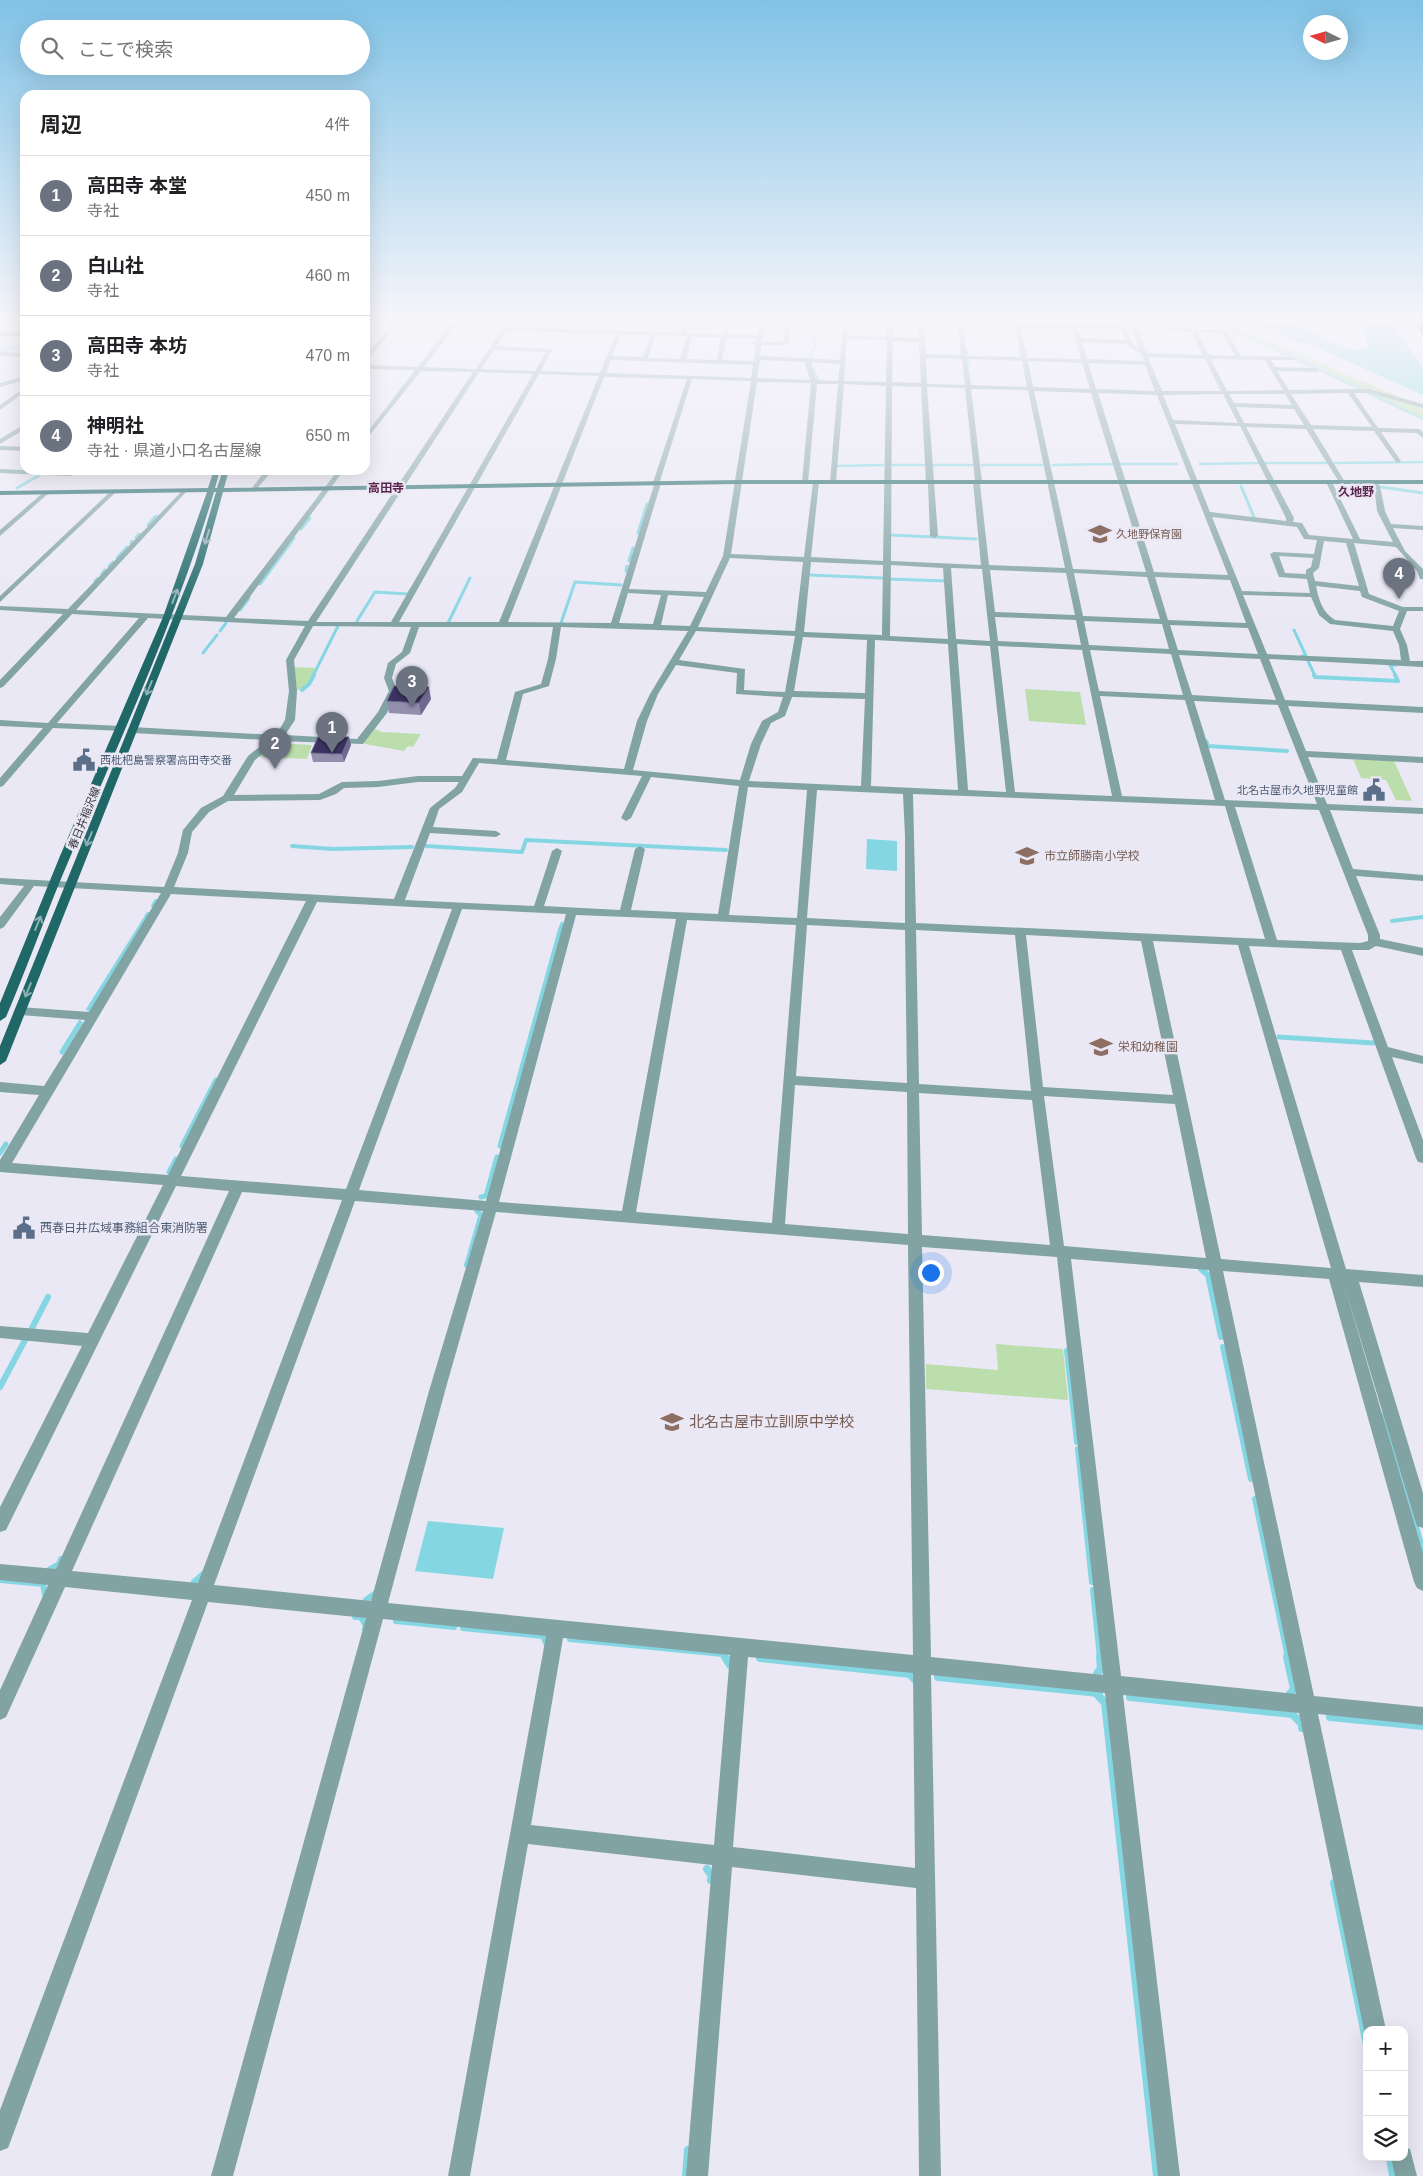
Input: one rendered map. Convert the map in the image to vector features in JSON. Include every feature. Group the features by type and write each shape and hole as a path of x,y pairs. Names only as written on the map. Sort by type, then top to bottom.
{"main road":[{"name":"春日井稲沢線","path":"0,1061 199,564 216,490 217,475"},
{"name":"春日井稲沢線","path":"1,1012 121,730 224,475"},
{"path":"0,493 738,482 1423,482"}],"street":[{"path":"370,433 379,422"},
{"path":"227,798 251,758 277,738 290,720 293,692 290,660 310,624 443,422"},
{"path":"394,624 509,422"},
{"path":"502,626 583,422"},
{"path":"614,625 676,422"},
{"path":"628,772 642,721 654,694 693,630 727,556 747,422"},
{"path":"805,482 810,422"},
{"path":"833,482 838,422"},
{"path":"886,639 888,422"},
{"path":"926,422 934,536"},
{"path":"971,422 985,567 1011,796"},
{"path":"1038,422 1118,800"},
{"path":"1103,422 1189,699 1272,943"},
{"path":"1374,942 1374,935 1350,872 1171,422 1377,429 1422,433"},
{"path":"1305,422 1342,482"},
{"path":"1372,422 1398,461"},
{"path":"1241,424 1290,518 1290,523"},
{"path":"0,442 20,429"},
{"path":"0,448 20,449"},
{"path":"0,471 20,472"},
{"path":"253,490 266,475"},
{"path":"228,620 337,475"},
{"path":"723,917 744,783 756,744 767,721 782,714 789,695 799,635 816,482"},
{"path":"1329,482 1354,542 1365,595 1403,610 1407,608 1423,610"},
{"path":"1374,482 1377,486 1381,511 1398,545 1422,572"},
{"path":"0,685 184,491"},
{"path":"0,534 47,492"},
{"path":"0,600 113,492"},
{"path":"1208,514 1299,525 1307,537 1398,545"},
{"path":"1388,526 1423,528"},
{"path":"1321,539 1315,568 1309,572 1314,595 1324,616 1328,620 1396,630"},
{"path":"1317,556 1274,554 1282,576 1363,589"},
{"path":"727,556 1234,578"},
{"path":"947,566 963,794"},
{"path":"625,591 709,595"},
{"path":"656,628 665,593"},
{"path":"1239,593 1314,595"},
{"path":"0,608 310,624 614,625 1423,664"},
{"path":"1403,610 1396,630 1403,645 1406,663"},
{"path":"990,614 1253,626"},
{"path":"0,784 145,616"},
{"path":"132,730 360,742 386,706 392,691 388,678 392,663 406,653 416,624"},
{"path":"501,762 519,692 545,686 552,660 557,625"},
{"path":"866,790 871,638"},
{"path":"673,662 742,671 739,692 869,696"},
{"path":"1095,693 1423,710"},
{"path":"0,723 121,730"},
{"path":"1303,754 1423,760"},
{"path":"398,903 435,808 459,790 476,760 744,783 866,790 1423,812"},
{"path":"626,818 648,774"},
{"path":"466,778 418,779 378,784 342,785 333,792 320,797 227,798 218,801 205,810 187,832 183,853 168,890 1,1167 1423,1280"},
{"path":"778,1230 812,787"},
{"path":"908,792 912,1088 917,1241 930,2176"},
{"path":"426,830 496,834"},
{"path":"624,913 640,849"},
{"path":"538,909 557,850"},
{"path":"1350,872 1423,878"},
{"path":"0,881 313,899 1360,947 1369,946 1374,942"},
{"path":"0,925 31,883"},
{"path":"0,1524 313,899"},
{"path":"0,2140 458,906"},
{"path":"222,2176 437,1391 491,1206 572,911"},
{"path":"628,1218 682,915"},
{"path":"1020,930 1038,1093 1061,1251 1113,1685 1169,2176"},
{"path":"1146,936 1374,2026"},
{"path":"1242,941 1342,1274 1423,1520"},
{"path":"1374,942 1423,952"},
{"path":"1345,946 1423,1158"},
{"path":"20,1010 93,1016"},
{"path":"1382,1050 1423,1060"},
{"path":"790,1080 912,1088 1181,1100"},
{"path":"0,1088 48,1091"},
{"path":"0,1711 238,1186"},
{"path":"1342,1274 1423,1582"},
{"path":"0,1332 92,1340"},
{"path":"0,1572 1423,1716"},
{"path":"459,2176 556,1629"},
{"path":"697,2176 740,1647"},
{"path":"520,1833 926,1879"},
{"path":"1403,2161 1406,2176"}],"green space":[{"path":"294,667 317,668 301,690 297,690"},
{"path":"1025,689 1080,692 1086,725 1029,721"},
{"path":"375,729 382,732 421,734 413,747 408,746 404,751 365,744 364,742"},
{"path":"276,743 312,745 307,759 259,757"},
{"path":"1353,759 1394,761 1412,801 1396,800 1386,780 1361,778"},
{"path":"996,1344 1063,1349 1068,1400 926,1389 926,1364 998,1370"}],"water":[{"path":"867,839 897,841 897,871 866,869"},
{"path":"428,1521 504,1528 493,1579 415,1571"}],"building":[{"path":"394,686 429,687 419,703 387,701"},
{"path":"318,737 349,737 342,754 311,753"}],"waterway":[{"path":"1335,463 1423,462"},
{"path":"1200,464 1258,463"},
{"path":"1266,463 1326,463"},
{"path":"1053,465 1113,464"},
{"path":"1121,464 1177,464"},
{"path":"838,466 883,465"},
{"path":"893,465 924,465"},
{"path":"933,465 973,465"},
{"path":"982,465 1042,465"},
{"path":"17,488 38,476"},
{"path":"1241,486 1254,517"},
{"path":"1381,487 1423,493"},
{"path":"638,533 647,504"},
{"path":"148,525 156,516"},
{"path":"301,529 310,518"},
{"path":"136,538 139,534"},
{"path":"891,535 976,539"},
{"path":"260,584 294,538"},
{"path":"117,558 127,547"},
{"path":"629,561 633,548"},
{"path":"109,566 113,562"},
{"path":"626,571 627,566"},
{"path":"102,574 105,570"},
{"path":"809,575 883,578"},
{"path":"95,581 98,578"},
{"path":"448,623 470,578"},
{"path":"888,579 947,581"},
{"path":"561,623 575,582 621,585"},
{"path":"357,621 375,592 408,594 411,589"},
{"path":"240,610 249,598"},
{"path":"220,631 226,623"},
{"path":"313,676 338,626"},
{"path":"1294,630 1306,656 1302,656"},
{"path":"203,653 217,635"},
{"path":"1308,661 1315,676"},
{"path":"1396,665 1390,665 1396,676"},
{"path":"302,690 309,684 314,675"},
{"path":"1314,675 1315,677 1398,681 1395,675"},
{"path":"1206,741 1208,746 1287,751"},
{"path":"426,846 522,852 526,840 726,850"},
{"path":"292,846 333,849 412,847"},
{"path":"153,906 156,901"},
{"path":"139,929 148,914"},
{"path":"1392,921 1423,917"},
{"path":"561,929 562,924"},
{"path":"89,1009 140,928"},
{"path":"500,1146 561,928"},
{"path":"62,1052 80,1023"},
{"path":"1279,1037 1373,1043"},
{"path":"182,1146 216,1080"},
{"path":"0,1153 6,1144"},
{"path":"481,1197 486,1196 497,1157"},
{"path":"169,1172 176,1159"},
{"path":"471,1250 481,1215 477,1211"},
{"path":"467,1265 472,1249"},
{"path":"1201,1269 1208,1275 1221,1337"},
{"path":"32,1328 48,1297"},
{"path":"0,1387 25,1340"},
{"path":"1223,1347 1251,1479"},
{"path":"1067,1351 1077,1442"},
{"path":"1384,1415 1423,1551"},
{"path":"1078,1449 1092,1582"},
{"path":"1255,1499 1288,1658"},
{"path":"50,1569 59,1564 61,1559"},
{"path":"194,1582 203,1574"},
{"path":"0,1580 43,1584 45,1595"},
{"path":"1093,1590 1100,1658"},
{"path":"366,1600 376,1593"},
{"path":"355,1617 361,1617 366,1626 365,1629"},
{"path":"396,1621 454,1627"},
{"path":"463,1628 543,1636 546,1643"},
{"path":"570,1639 723,1654 726,1658"},
{"path":"725,1657 730,1665"},
{"path":"1097,1674 1101,1668 1100,1657"},
{"path":"1287,1657 1294,1689 1289,1695"},
{"path":"760,1658 910,1674 917,1682"},
{"path":"938,1677 1099,1693"},
{"path":"1096,1693 1105,1703 1157,2176"},
{"path":"1130,1697 1292,1714 1302,1724 1302,1728"},
{"path":"1330,1717 1423,1726"},
{"path":"707,1869 712,1876 711,1880"},
{"path":"1334,1883 1363,2026"},
{"path":"686,2176 688,2150"},
{"path":"1391,2161 1393,2176"}],"place":[{"name":"久地野保育園","path":"1100,534"},
{"name":"神明社","path":"1399,599"},
{"name":"高田寺 本坊","path":"412,707"},
{"name":"高田寺 本堂","path":"332,753"},
{"name":"西枇杷島警察署高田寺交番","path":"84,760"},
{"name":"白山社","path":"275,769"},
{"name":"北名古屋市久地野児童館","path":"1374,790"},
{"name":"市立師勝南小学校","path":"1027,856"},
{"name":"栄和幼稚園","path":"1101,1047"},
{"name":"西春日井広域事務組合東消防署","path":"24,1228"},
{"name":"北名古屋市立訓原中学校","path":"672,1422"}],"district":[{"name":"高田寺","path":"386,488"},
{"name":"久地野","path":"1356,492"}]}
